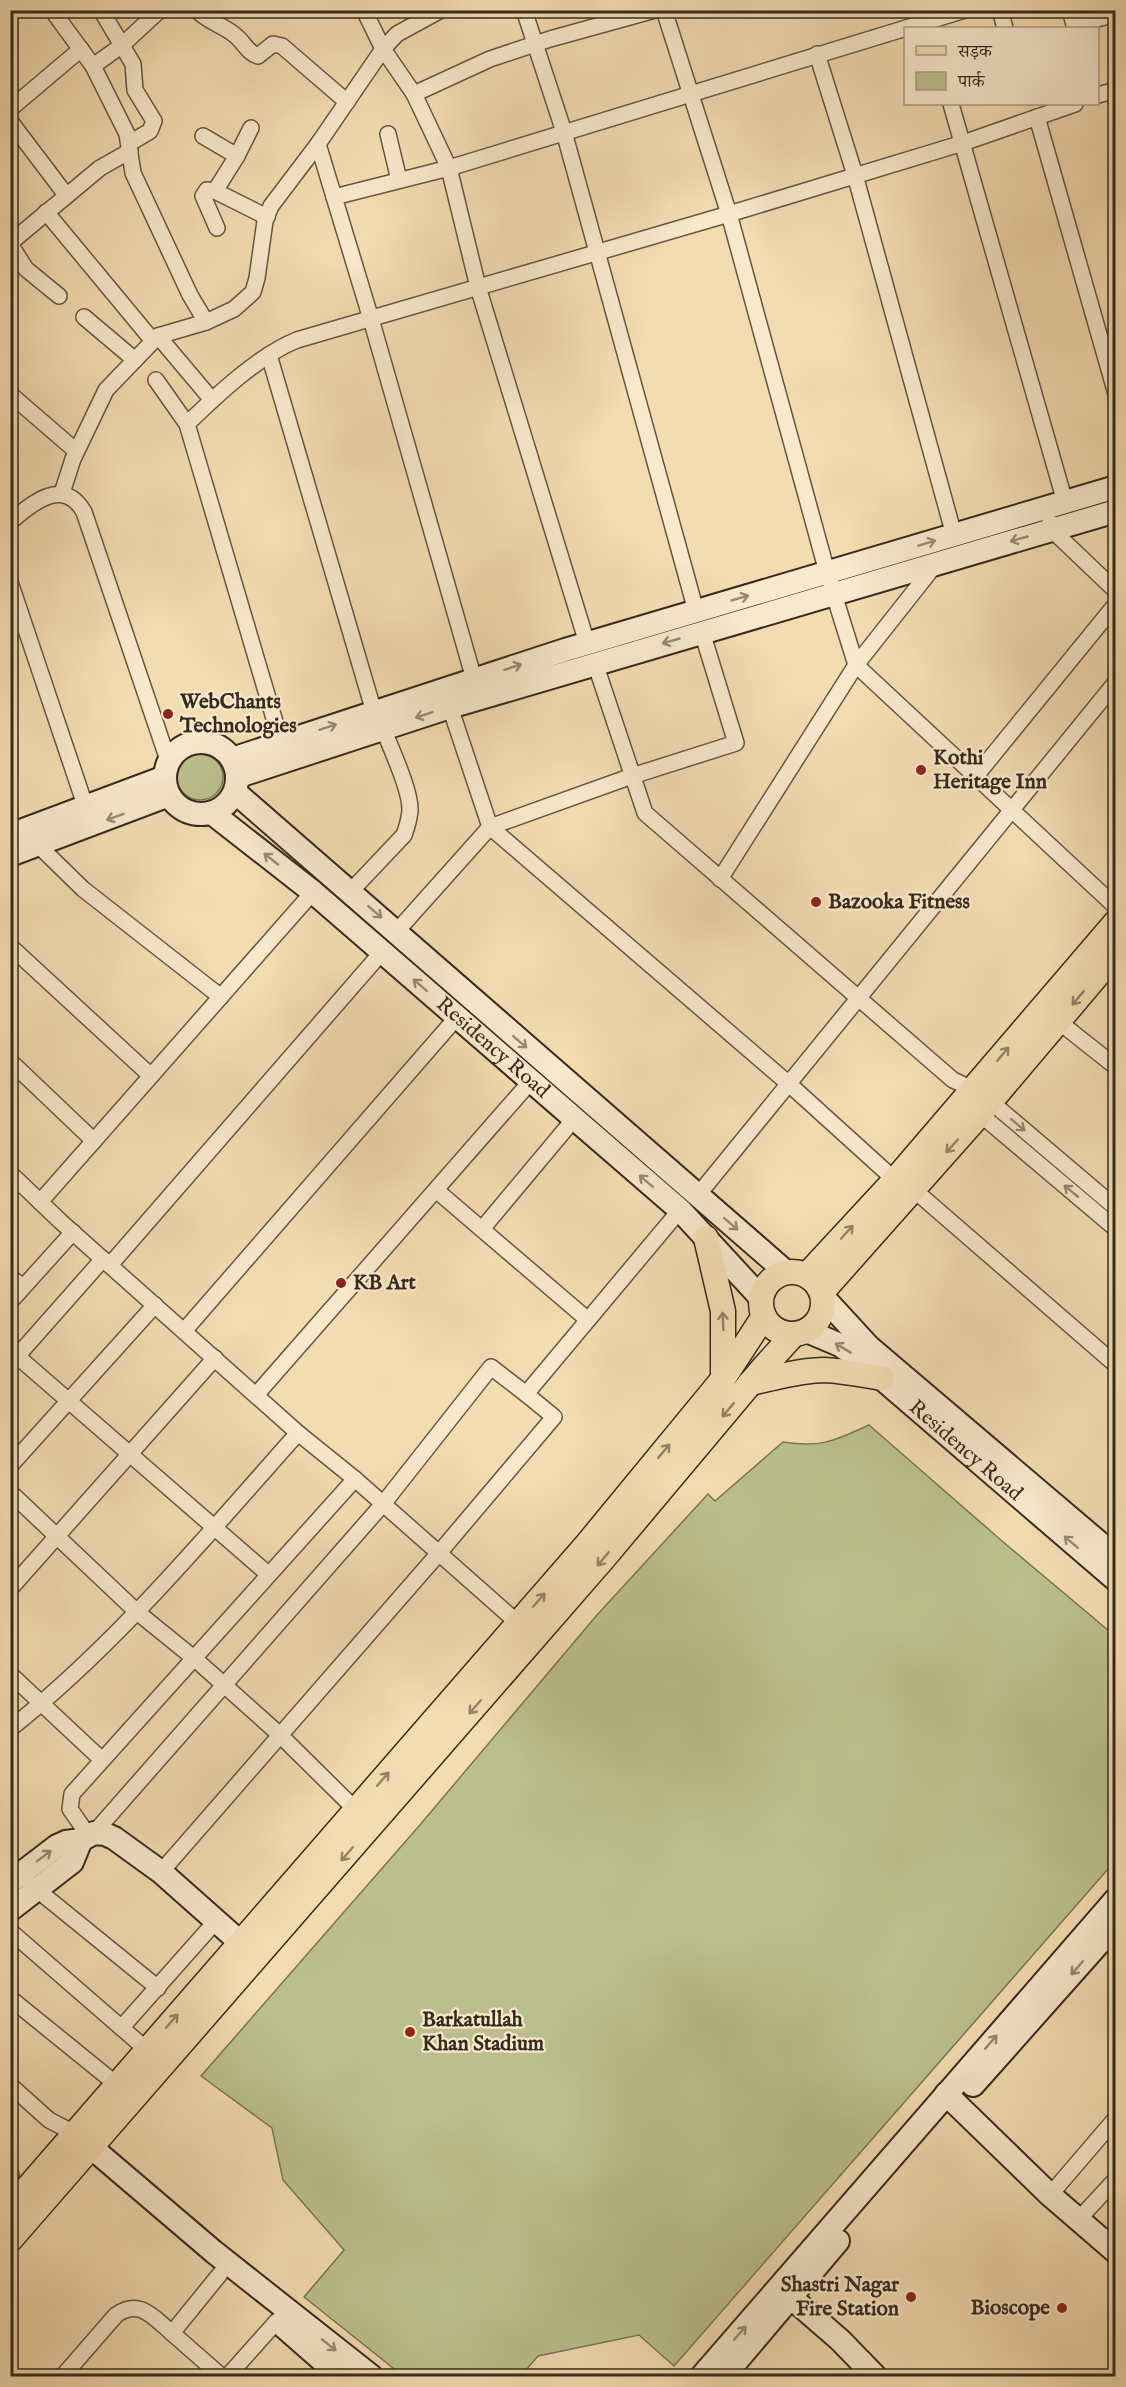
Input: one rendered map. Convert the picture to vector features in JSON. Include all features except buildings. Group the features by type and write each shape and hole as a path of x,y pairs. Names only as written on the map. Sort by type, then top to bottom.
{"main road":[{"path":"235,775 474,680 591,653 830,583 954,535 1116,487"},
{"path":"830,583 937,562 1116,511"},
{"path":"235,775 281,742 378,720 450,707 591,653"},
{"path":"201,742 213,744 224,750 235,775 230,801 212,813 200,814 187,812 177,805 168,778 178,750 189,744 201,742"},
{"name":"Residency Road","path":"235,775 351,891 504,1028 698,1195 810,1284 869,1347 1116,1557"},
{"path":"10,835 168,778"},
{"path":"10,855 38,845 168,778"},
{"name":"Residency Road","path":"212,813 313,892 680,1210 762,1307"},
{"path":"810,1284 904,1184 972,1097 1116,922"},
{"path":"972,1097 1058,1020 1116,953"},
{"path":"706,1238 723,1311 723,1379"},
{"path":"10,2208 78,2146 364,1817 519,1623 588,1544 723,1379 762,1307 770,1281 810,1284"},
{"path":"10,2240 78,2146 116,2084 241,1943 364,1817 603,1559 750,1383 800,1333 819,1321 822,1313 810,1284"},
{"path":"762,1307 776,1330 800,1333"},
{"name":"Residency Road","path":"800,1333 840,1345 882,1378 1116,1580"},
{"path":"750,1383 800,1372 823,1370 882,1378"},
{"path":"10,1910 19,1877 57,1846 88,1836 105,1834 161,1872 241,1943"},
{"path":"702,2376 844,2233 951,2098 1116,1899"},
{"path":"951,2098 1018,2036 1116,1924"},
{"path":"951,2098 1050,2196 1116,2252"},
{"path":"78,2146 220,2274 340,2376"},
{"path":"78,2146 371,2376"},
{"path":"724,2376 785,2293"},
{"path":"785,2293 840,2340 876,2376"}],"street":[{"path":"52,10 93,66 130,147 133,173 154,221 206,322"},
{"path":"60,296 26,269 10,244 66,195 150,131 154,121 135,90 133,64 101,10"},
{"path":"93,66 121,46 160,10"},
{"path":"197,10 209,21 237,37 252,54 258,56 273,44 282,46 347,102"},
{"path":"364,10 383,50 414,94 449,168 478,287 591,653 645,813 972,1097 1116,1229"},
{"path":"62,493 76,451 106,390 156,339 206,322 234,309 253,292 271,206 318,144 383,50 397,34 441,10"},
{"path":"397,931 490,827 632,776 736,743 699,621 564,132 524,10"},
{"path":"414,94 490,59 655,10"},
{"path":"664,10 729,214 830,583 856,665 1116,907"},
{"path":"904,27 965,10"},
{"path":"1000,10 1005,27"},
{"path":"1071,23 1116,14"},
{"path":"334,197 449,168 904,27"},
{"path":"10,109 81,49"},
{"path":"817,54 855,175 954,535"},
{"path":"1099,95 1116,90"},
{"path":"951,105 963,142 1056,505 1052,530 1116,591"},
{"path":"187,424 212,400 269,355 297,339 729,214 963,142 1072,105"},
{"path":"1036,117 1116,394"},
{"path":"10,121 66,195"},
{"path":"215,191 251,128"},
{"path":"388,134 399,180"},
{"path":"203,136 237,156"},
{"path":"318,144 371,319 474,680"},
{"path":"217,228 203,196 207,190 215,191 267,217"},
{"path":"46,212 212,400"},
{"path":"84,317 135,360"},
{"path":"269,355 378,720 408,798 410,810 404,835 351,891"},
{"path":"156,380 187,424 281,742"},
{"path":"10,394 76,451"},
{"path":"10,522 24,510 52,495 62,493 78,502 84,512 168,778"},
{"path":"720,879 856,665 937,562"},
{"path":"10,582 86,808"},
{"path":"975,777 1116,604"},
{"path":"698,1195 1116,682"},
{"path":"450,707 490,827 1116,1365"},
{"path":"38,845 83,889 221,997"},
{"path":"40,1202 313,892"},
{"path":"10,946 151,1076"},
{"path":"268,1574 69,1402 13,1357 106,1262 382,952"},
{"path":"184,1331 457,1017"},
{"path":"1058,1020 1116,1067"},
{"path":"10,1061 94,1141"},
{"path":"256,1395 531,1081"},
{"path":"972,1097 1116,1208"},
{"path":"482,1229 574,1119"},
{"path":"10,1173 72,1232 298,1433 355,1479 519,1623"},
{"path":"435,1190 588,1320"},
{"path":"526,1394 680,1210"},
{"path":"10,1302 16,1282 72,1232"},
{"path":"10,1466 154,1305"},
{"path":"10,1589 215,1358"},
{"path":"161,1872 439,1553 554,1417 491,1367 383,1504 88,1836 70,1809 72,1794 101,1759 195,1659 268,1574 355,1479"},
{"path":"10,1729 42,1704 137,1612 298,1433"},
{"path":"10,1492 137,1612 195,1659 280,1736 364,1817"},
{"path":"10,1674 101,1759"},
{"path":"19,1877 158,1988"},
{"path":"122,2027 216,1921"},
{"path":"10,1931 147,2050"},
{"path":"10,1998 116,2084"},
{"path":"10,2085 78,2146"},
{"path":"1050,2196 1116,2118"},
{"path":"1078,2220 1116,2179"},
{"path":"172,2333 220,2274"},
{"path":"63,2376 116,2315 125,2309 136,2308 145,2310 221,2376"},
{"path":"228,2376 277,2321"}],"green space":[{"path":"200,754 216,761 223,777 216,793 200,800 184,793 177,777 184,761"},
{"path":"869,1425 1115,1636 1115,1861 674,2366 639,2335 538,2356 521,2376 403,2376 304,2297 344,2250 283,2180 272,2128 201,2076 419,1826 597,1615 708,1494 715,1501 783,1442 808,1444 827,1442"}],"place":[{"name":"WebChants Technologies","path":"168,714"},
{"name":"Kothi Heritage Inn","path":"921,770"},
{"name":"Bazooka Fitness","path":"816,902"},
{"name":"KB Art","path":"341,1283"},
{"name":"Barkatullah Khan Stadium","path":"410,2032"},
{"name":"Shastri Nagar Fire Station","path":"911,2297"},
{"name":"Bioscope","path":"1062,2308"}]}
